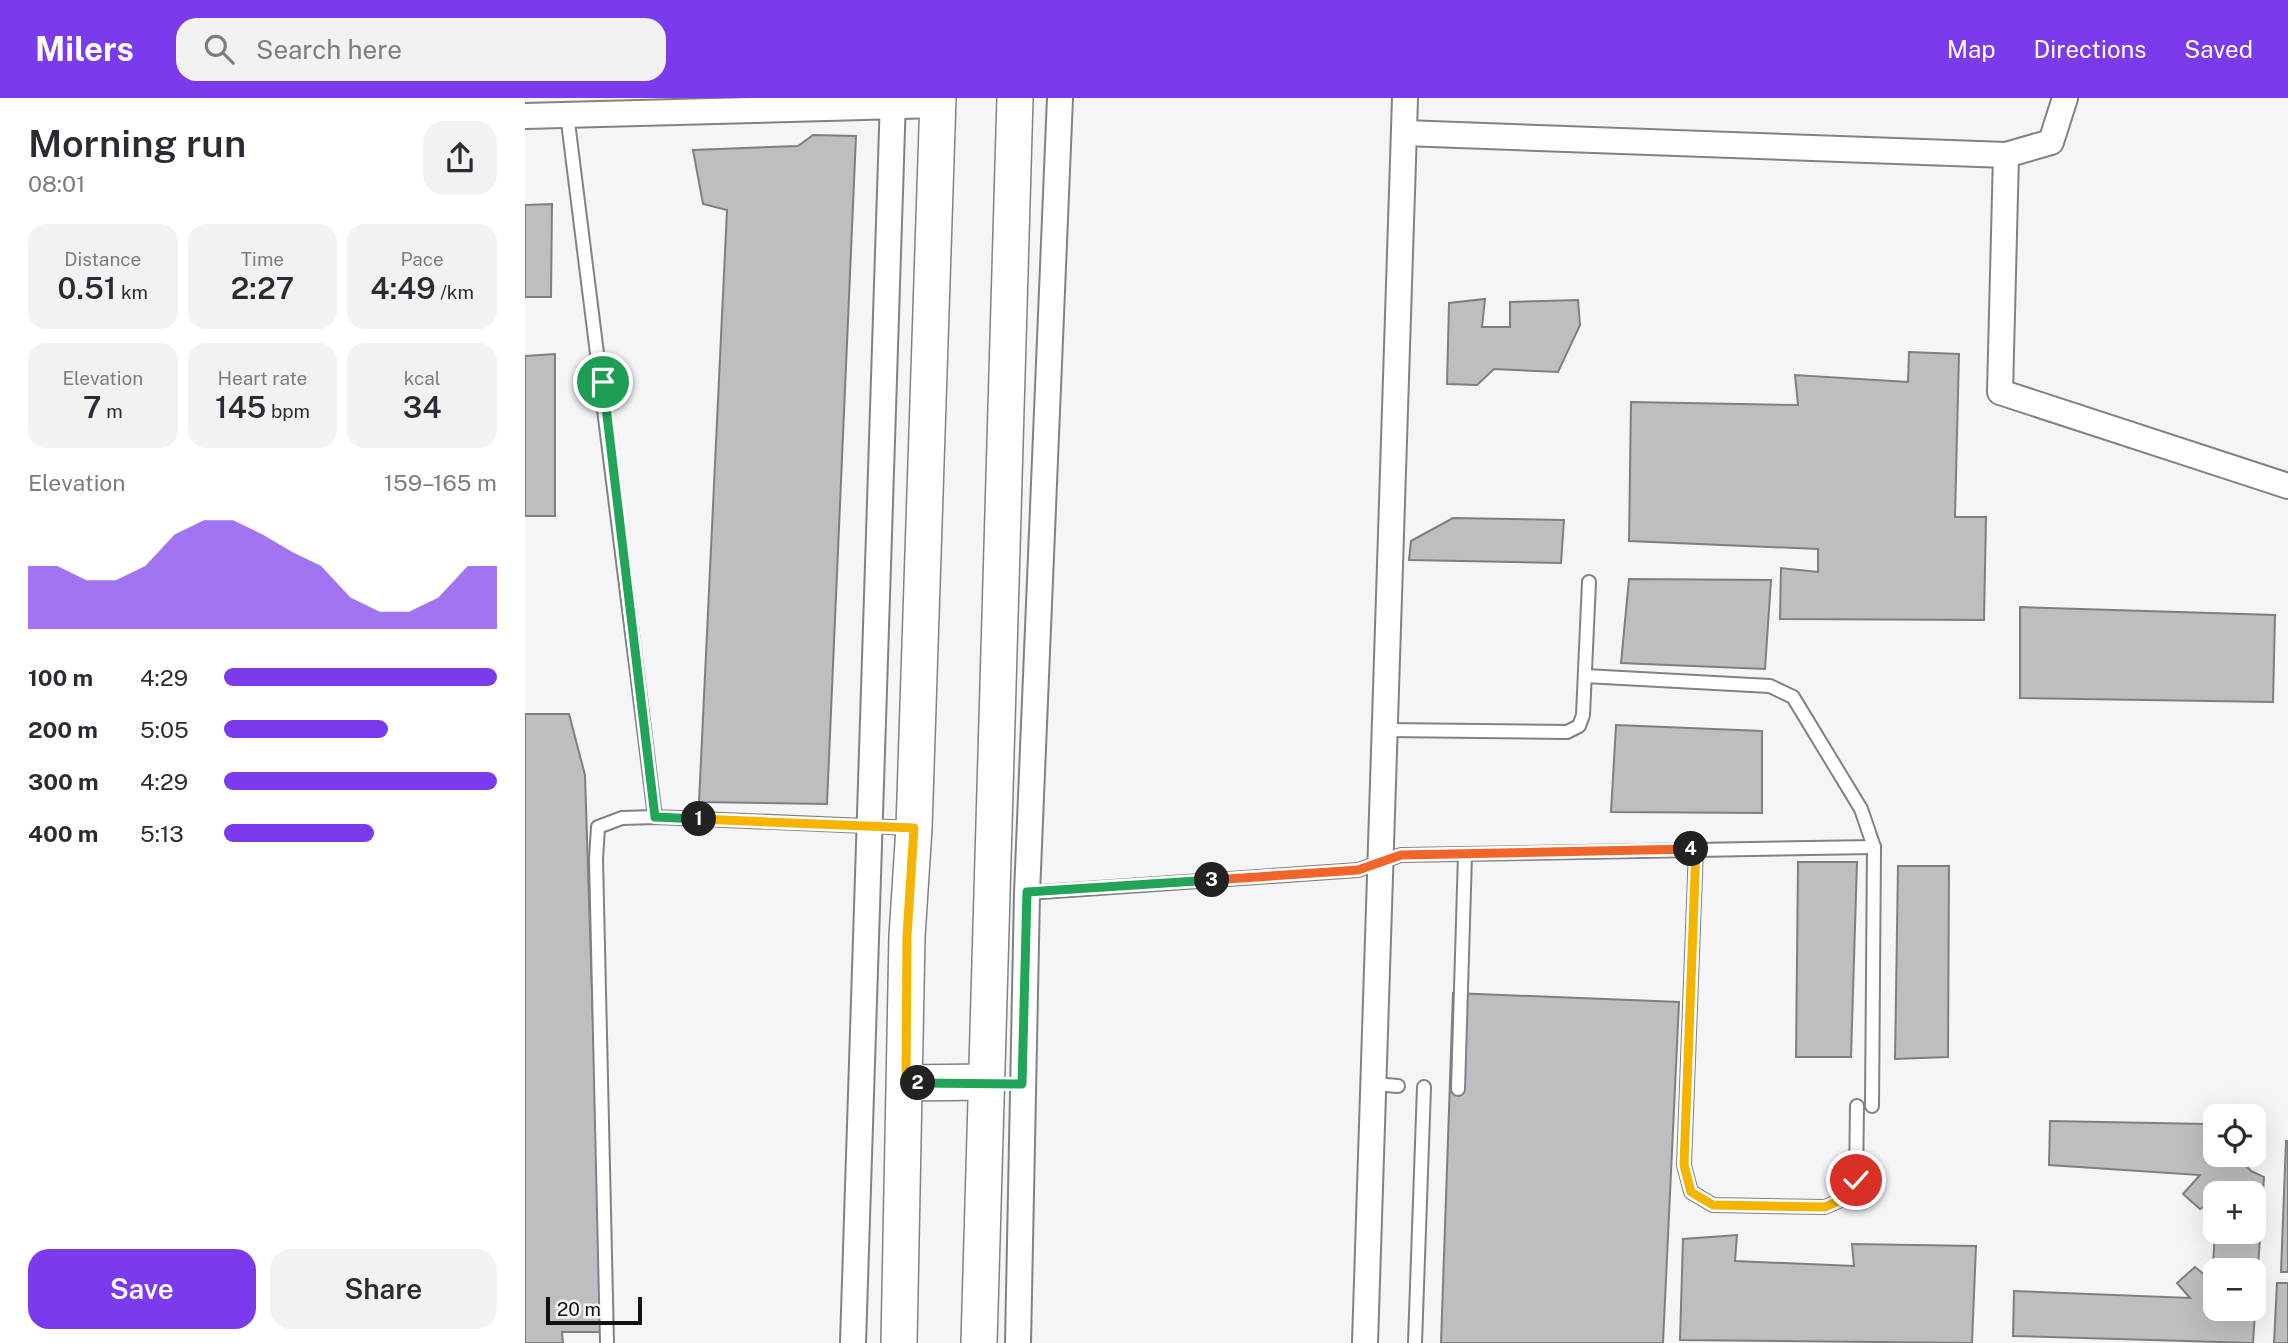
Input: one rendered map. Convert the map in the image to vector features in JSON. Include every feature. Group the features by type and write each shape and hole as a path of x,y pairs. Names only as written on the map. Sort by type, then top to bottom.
{"street":[{"path":"979,1343 1015,98"},
{"path":"1018,1343 1027,892 1060,98"},
{"path":"1365,1343 1385,1085 1381,860 1405,98"},
{"path":"1404,133 2006,155 2051,142 2065,98"},
{"path":"853,1343 893,102"},
{"path":"525,116 568,114 640,105 938,102 914,828 907,936 899,1343"},
{"path":"2006,155 2000,392 2288,486"},
{"path":"906,1083 1022,1084"}],"lane":[{"path":"568,114 655,817"},
{"path":"1385,730 1567,732 1579,726 1583,715 1589,582"},
{"path":"1585,676 1770,686 1793,698 1861,809 1874,847 1872,1106"},
{"path":"607,1343 596,859 598,827 622,818 655,817 914,828"},
{"path":"1027,892 1358,870 1401,855 1874,847"},
{"path":"1696,849 1684,1165 1691,1192 1713,1205 1825,1207 1843,1199 1856,1180 1857,1106"},
{"path":"1458,1089 1465,855"},
{"path":"1415,1343 1424,1087"}],"building":[{"path":"813,135 856,136 827,804 699,802 727,210 703,204 693,150 798,146"},
{"path":"552,204 551,297 525,297 525,205"},
{"path":"1485,299 1482,327 1510,327 1510,302 1578,300 1580,325 1558,372 1494,369 1477,385 1447,384 1449,303"},
{"path":"1909,352 1959,354 1955,517 1986,517 1984,620 1780,619 1781,568 1818,572 1818,549 1629,541 1631,402 1798,405 1795,375 1908,382"},
{"path":"555,354 555,516 525,516 525,356"},
{"path":"1453,518 1564,520 1561,563 1409,560 1411,541"},
{"path":"1629,579 1771,580 1765,669 1621,663"},
{"path":"2020,607 2275,615 2273,702 2020,698"},
{"path":"525,714 569,714 585,775 603,1332 562,1332 563,1343 525,1343"},
{"path":"1616,725 1762,731 1762,813 1611,812"},
{"path":"1798,862 1857,862 1851,1057 1796,1057"},
{"path":"1898,866 1949,866 1948,1057 1895,1059"},
{"path":"1453,993 1679,1002 1663,1343 1441,1343"},
{"path":"2050,1121 2203,1124 2203,1167 2247,1167 2264,1177 2264,1181 2203,1181 2203,1207 2200,1209 2183,1194 2200,1175 2049,1165"},
{"path":"2286,1141 2288,1272 2281,1272"},
{"path":"1737,1235 1735,1261 1854,1266 1852,1244 1976,1246 1972,1343 1680,1340 1683,1239"},
{"path":"2214,1244 2260,1244 2259,1258 2213,1258"},
{"path":"2195,1267 2203,1274 2203,1321 2254,1321 2253,1343 2013,1336 2014,1291 2190,1298 2177,1283"},
{"path":"2277,1283 2288,1283 2288,1343 2274,1343"}],"route":[{"path":"603,382 655,817 914,828 907,936 906,1083 1022,1084 1027,892 1358,870 1401,855 1696,849 1684,1165 1691,1192 1713,1205 1825,1207 1843,1199 1856,1180"}]}
